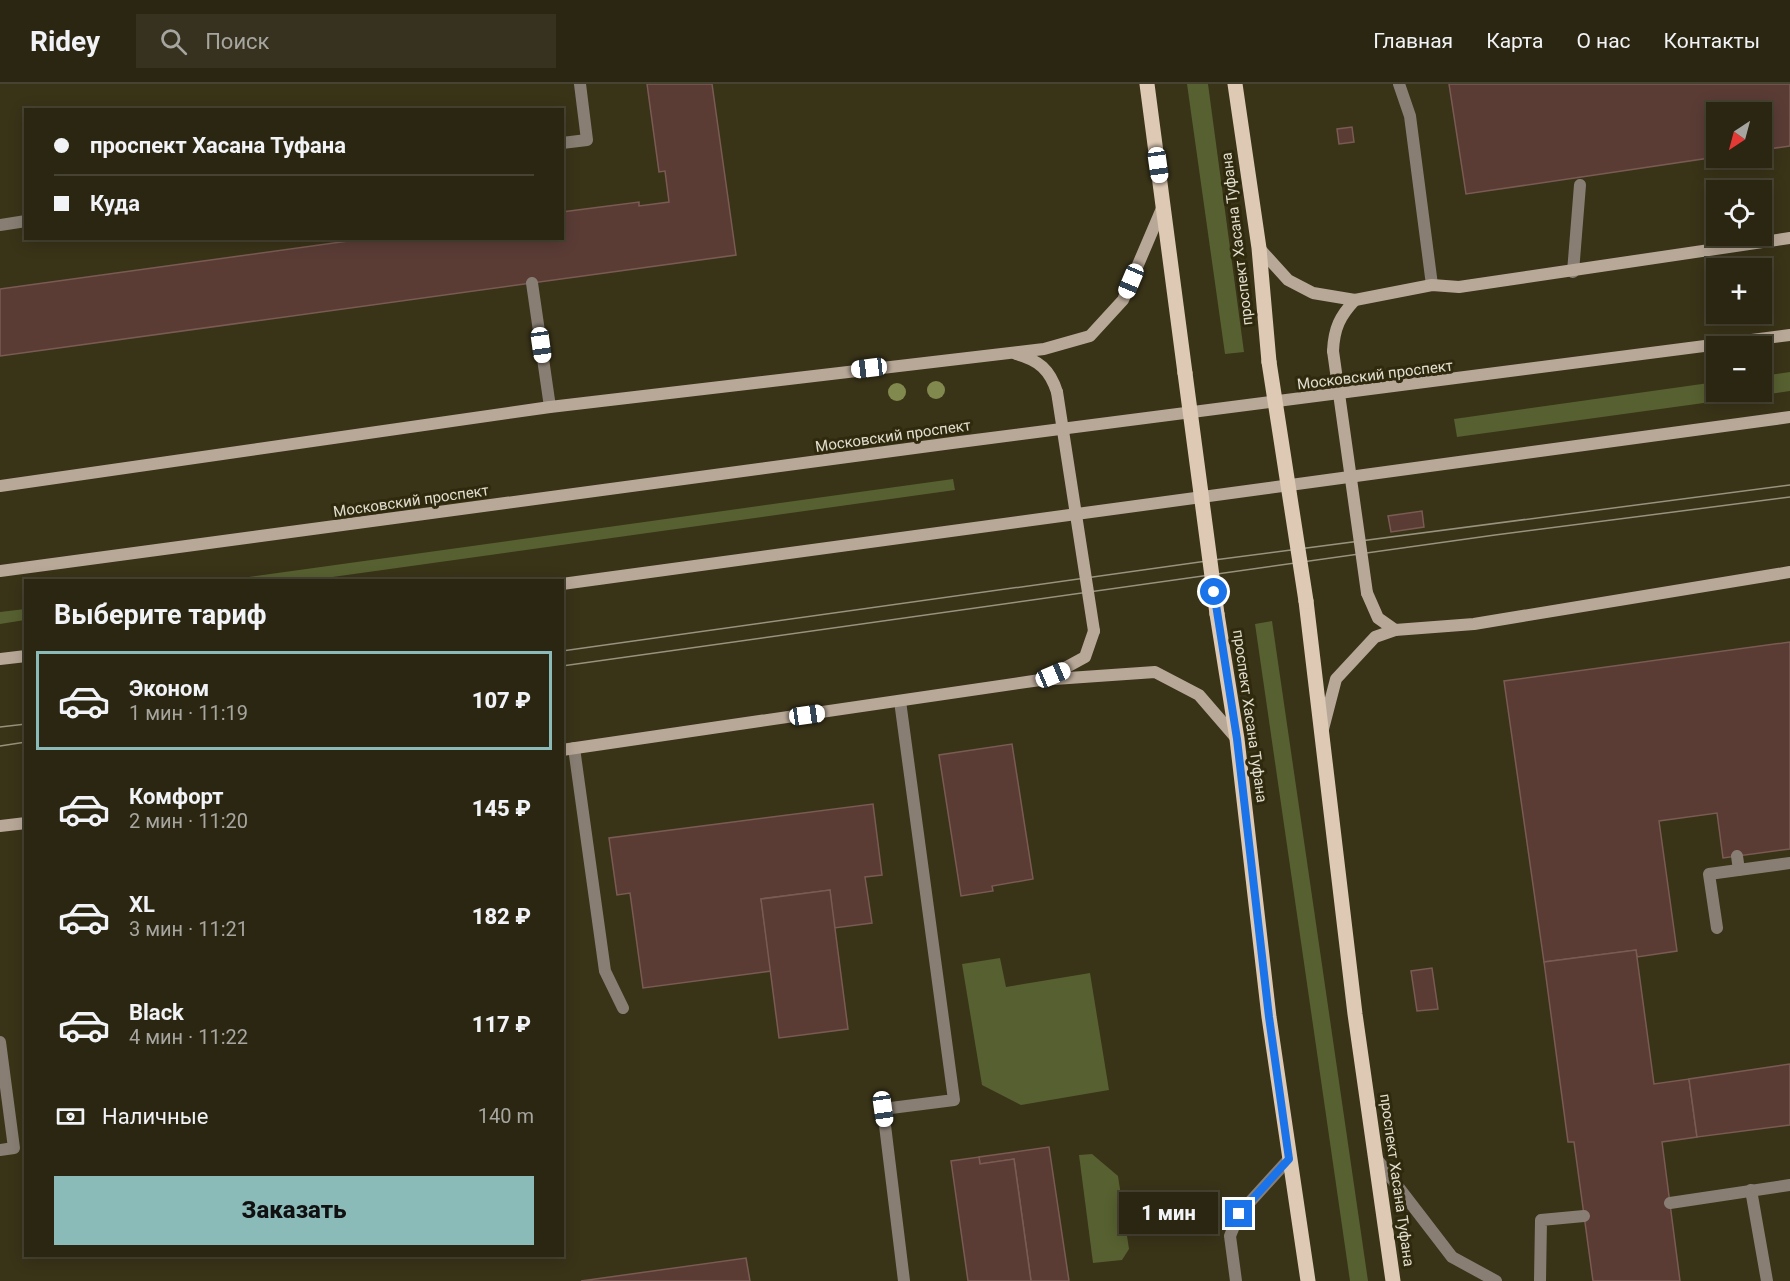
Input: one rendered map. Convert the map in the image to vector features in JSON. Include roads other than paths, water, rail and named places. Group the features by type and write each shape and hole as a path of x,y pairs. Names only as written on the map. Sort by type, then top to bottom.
{"main road":[{"name":"проспект Хасана Туфана","path":"1147,84 1217,614 1237,739 1269,1017 1308,1281"},
{"name":"проспект Хасана Туфана","path":"1235,84 1259,248 1269,362 1306,601 1355,1014 1393,1281"},
{"path":"0,486 550,407 1006,351 1044,349 1090,336 1123,300 1163,206"},
{"path":"1259,248 1288,280 1313,293 1355,300 1432,285 1459,287 1573,272 1790,238"},
{"path":"1355,300 1341,316 1334,332 1333,351 1367,593 1378,618 1395,630"},
{"name":"Московский проспект","path":"0,571 940,445 1790,335"},
{"path":"1006,351 1042,365 1049,373 1058,392 1094,631 1085,657 1066,669 1040,680"},
{"path":"564,584 1790,417"},
{"path":"1323,730 1336,679 1376,637 1395,630 1474,624 1790,572"},
{"path":"0,659 24,656"},
{"path":"568,749 1040,680 1155,672 1199,694 1237,739"},
{"path":"0,826 24,823"}],"street":[{"path":"564,143 586,140 580,84"},
{"path":"1400,84 1410,116 1432,285"},
{"path":"1573,272 1580,185"},
{"path":"0,225 24,221"},
{"path":"532,283 550,407"},
{"path":"900,701 954,1100 883,1109 904,1281"},
{"path":"568,749 605,971 623,1008"},
{"path":"1737,856 1739,870"},
{"path":"1717,928 1709,874 1790,863"},
{"path":"0,1042 14,1148 0,1150"},
{"path":"1376,1158 1452,1257 1496,1281"},
{"path":"1236,1281 1230,1236 1239,1214 1289,1159"},
{"path":"1670,1203 1790,1185"},
{"path":"885,1202 894,1188"},
{"path":"1751,1190 1767,1281"},
{"path":"1540,1281 1541,1220 1584,1216"}],"tram line":[{"path":"564,651 1214,560 1790,485"},
{"path":"564,666 1495,535 1790,497"},
{"path":"0,727 24,724"},
{"path":"0,746 24,742"}]}
